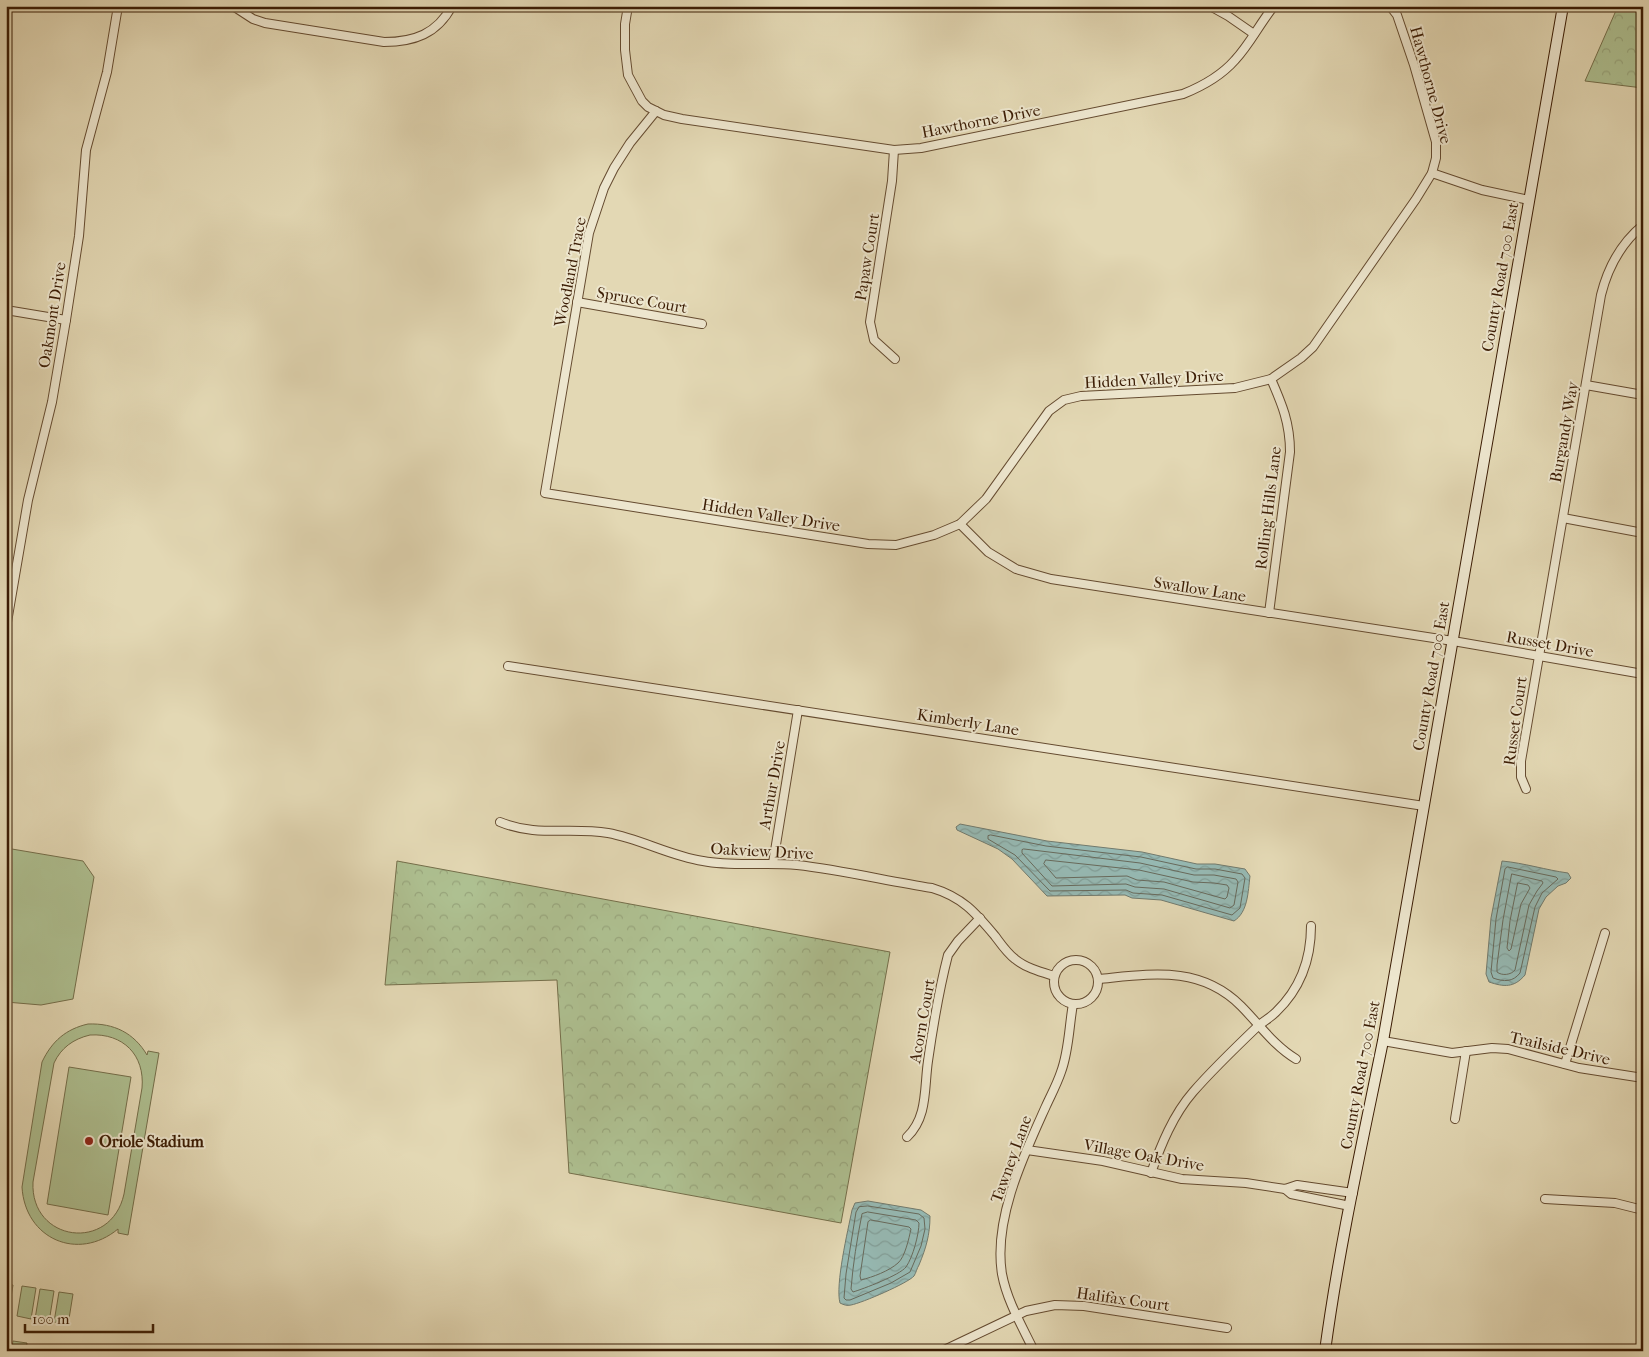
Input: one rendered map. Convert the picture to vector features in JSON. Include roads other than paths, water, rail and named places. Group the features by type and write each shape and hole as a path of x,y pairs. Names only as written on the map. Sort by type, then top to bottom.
{"main road":[{"name":"County Road 700 East","path":"1324,1351 1352,1193 1383,1042 1563,6"}],"street":[{"name":"Oakmont Drive","path":"6,626 28,500 52,402 66,320 79,236 86,150 107,72 118,6"},
{"path":"233,6 253,19 266,23 384,42 406,42 425,34 448,14 452,6"},
{"path":"628,6 625,24 625,50 628,75 642,101 656,111"},
{"path":"1210,6 1254,34"},
{"name":"Hawthorne Drive","path":"656,111 664,116 691,121 894,150 921,148 1183,94 1206,83 1237,59 1274,6"},
{"name":"Hawthorne Drive","path":"1390,6 1397,15 1417,73 1434,133 1436,151 1432,173"},
{"name":"Woodland Trace","path":"589,500 545,493 576,302 589,232 604,188 630,143 656,111"},
{"name":"Papaw Court","path":"894,150 892,182 870,322 874,340 895,359"},
{"path":"1432,173 1482,190 1529,200"},
{"name":"Hidden Valley Drive","path":"589,500 868,544 896,545 934,535 960,524 986,499 1049,411 1064,400 1081,396 1235,388 1271,379 1301,358 1313,347 1369,268 1432,173"},
{"name":"Burgandy Way","path":"1539,656 1601,295 1606,275 1615,257 1626,241 1643,225"},
{"name":"Spruce Court","path":"576,302 702,324"},
{"path":"6,310 66,320"},
{"name":"Rolling Hills Lane","path":"1269,614 1290,443 1285,412 1271,379"},
{"path":"1586,385 1643,394"},
{"path":"1564,518 1643,533"},
{"name":"Swallow Lane","path":"960,524 988,552 1016,570 1034,576 1269,614 1453,641"},
{"name":"Russet Drive","path":"1453,641 1643,674"},
{"name":"Russet Court","path":"1526,789 1521,777 1521,761 1539,656"},
{"name":"Kimberly Lane","path":"508,666 1424,806"},
{"name":"Arthur Drive","path":"772,864 798,710"},
{"name":"Oakview Drive","path":"500,822 512,827 532,831 608,833 701,861 739,865 772,864 815,868 932,888 953,896 966,904 980,918 1005,950 1017,961 1054,976"},
{"name":"Acorn Court","path":"907,1137 916,1124 923,1106 928,1063 948,955 958,941 980,918"},
{"path":"1152,1173 1163,1142 1182,1107 1215,1068 1259,1025 1281,1007 1301,977 1308,958 1311,926"},
{"path":"1565,1064 1605,933"},
{"path":"1078,959 1085,961 1092,966 1099,979 1096,992 1086,1002 1073,1004 1059,997 1055,990 1054,976 1063,963 1070,960 1078,959"},
{"path":"1099,979 1153,974 1188,976 1204,981 1229,996 1281,1048 1296,1059"},
{"name":"Tawney Lane","path":"1034,1351 1016,1315 1004,1283 1001,1249 1008,1201 1062,1070 1073,1004"},
{"name":"Trailside Drive","path":"1383,1042 1452,1052 1492,1048 1508,1049 1579,1068 1643,1078"},
{"path":"1455,1119 1466,1051"},
{"name":"Village Oak Drive","path":"1028,1150 1103,1161 1182,1179 1246,1183 1285,1189 1297,1185 1352,1193"},
{"name":"Village Oak Drive","path":"1285,1189 1290,1194 1350,1206"},
{"path":"1546,1199 1615,1203 1643,1210"},
{"name":"Halifax Court","path":"942,1351 1016,1315 1045,1306 1075,1305 1227,1328"}],"water":[{"path":"960,824 1047,841 1142,852 1197,864 1215,864 1245,869 1250,876 1245,907 1234,921 1161,900 1132,898 1125,895 1047,896 1012,859 998,849 957,830 956,827"},
{"path":"1502,861 1568,873 1571,878 1546,897 1539,909 1525,975 1517,982 1509,985 1489,982 1486,974 1491,918"},
{"path":"868,1201 921,1210 930,1216 927,1241 914,1276 874,1297 846,1305 840,1303 839,1284 852,1210 855,1203"}],"place":[{"name":"Oriole Stadium","path":"89,1141"}]}
